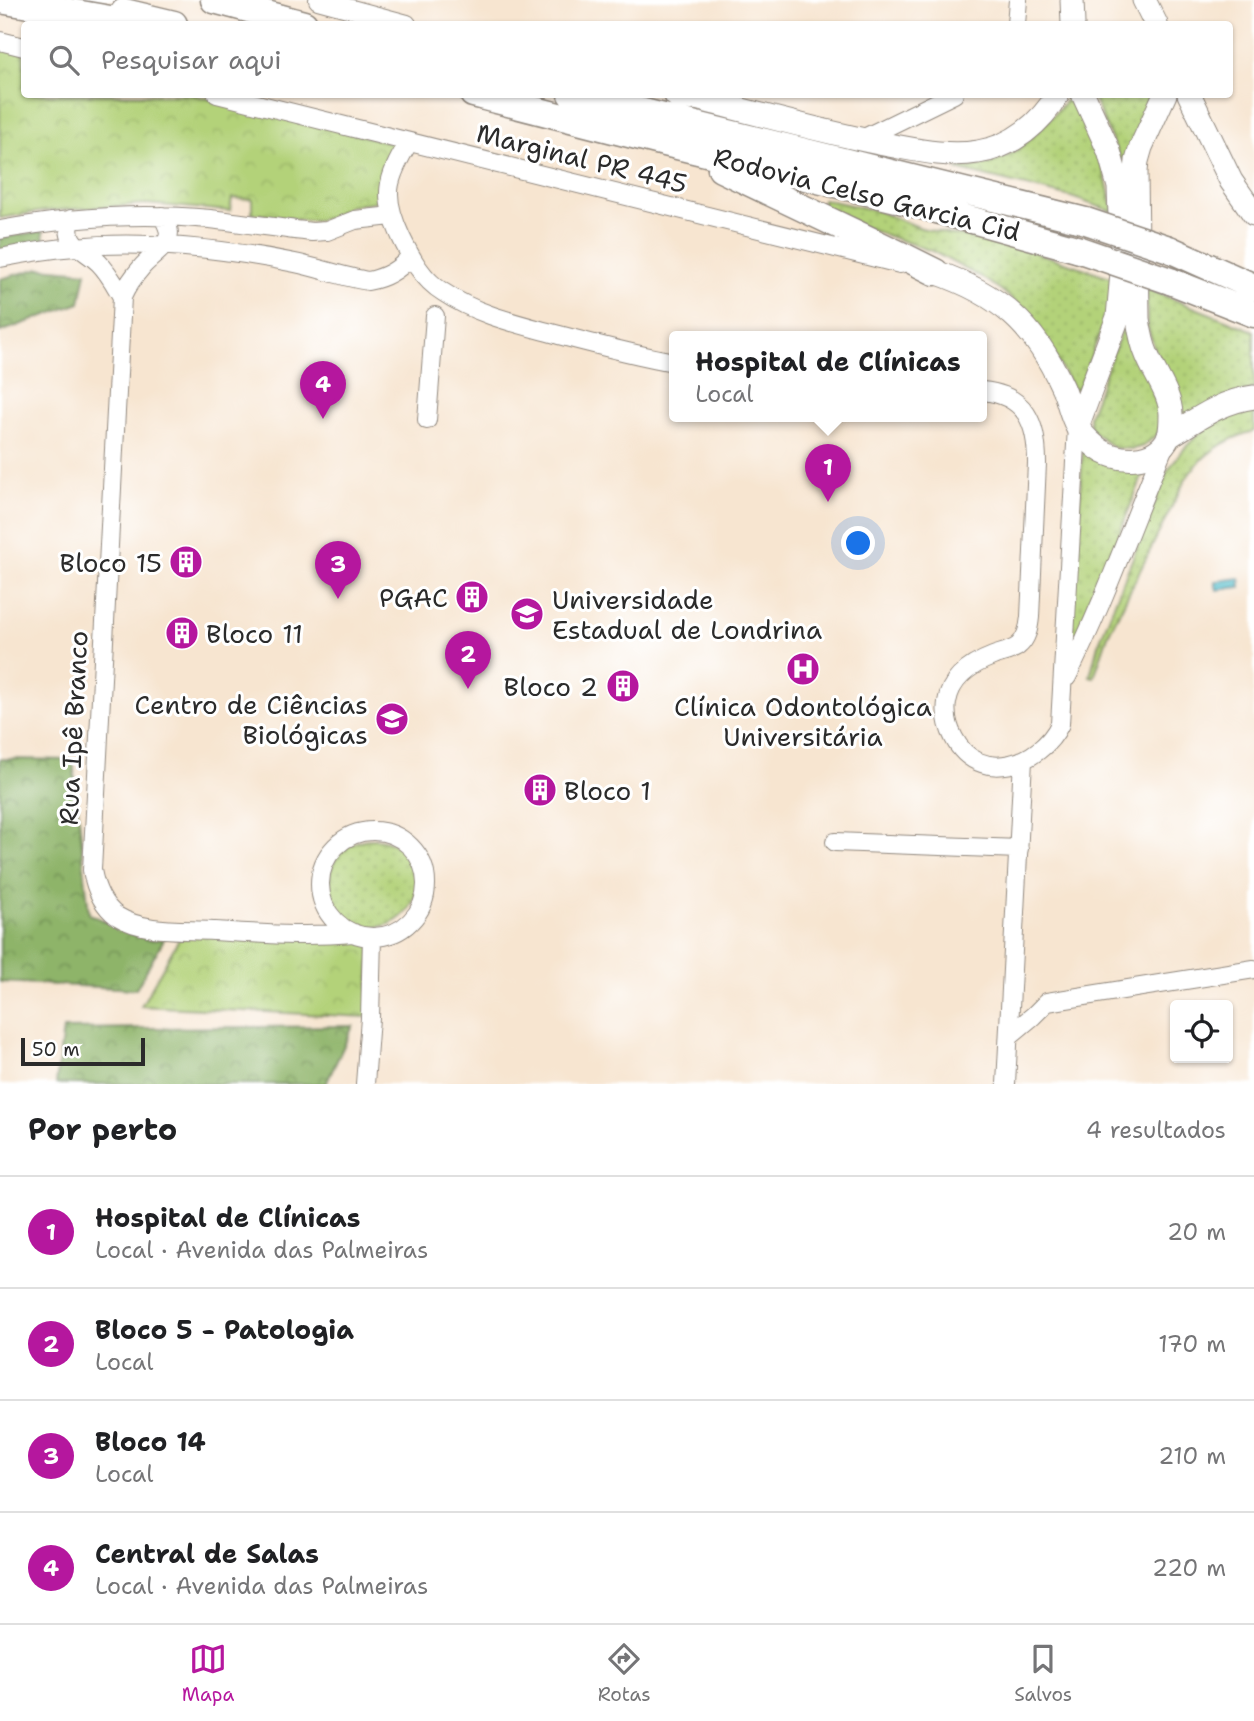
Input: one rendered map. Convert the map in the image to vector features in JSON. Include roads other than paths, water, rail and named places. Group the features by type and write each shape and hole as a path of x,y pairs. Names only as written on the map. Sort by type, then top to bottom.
{"highway":[{"path":"0,0 122,21"},
{"path":"74,0 162,21"},
{"path":"214,0 293,21"},
{"name":"Rodovia Celso Garcia Cid","path":"489,98 897,199 1080,250 1254,314"},
{"name":"Rodovia Celso Garcia Cid","path":"587,98 1086,220 1169,249 1254,287"},
{"path":"656,141 749,181 935,272"}],"main road":[{"path":"1072,0 1073,21"},
{"path":"1144,0 1154,21"},
{"path":"696,98 860,140 941,154 979,152 1011,141 1045,112 1055,98"},
{"path":"1077,426 1118,317 1122,272 1119,187 1109,151 1085,98"},
{"path":"1163,98 1141,147 1136,173 1138,319 1146,353 1169,401 1171,418 1168,437"},
{"path":"1191,98 1219,159 1254,214"},
{"path":"935,272 982,292 1020,320 1051,361 1077,426 1096,447 1114,457 1132,458 1150,454 1168,437 1218,407 1254,397"}],"street":[{"path":"318,0 373,7 401,21"},
{"path":"1016,21 1018,0"},
{"path":"0,41 21,46"},
{"name":"Marginal PR 445","path":"233,98 935,272"},
{"path":"860,140 946,98"},
{"path":"409,142 392,175 389,208 410,257 435,286 444,293 501,319 669,361"},
{"path":"0,230 71,219 162,216 312,232 327,230 355,220 392,216"},
{"path":"122,297 130,281 168,239 167,225 162,216"},
{"path":"71,219 69,235 77,246 106,270 122,297"},
{"path":"0,258 77,246 163,246 235,253 296,263 368,281 379,279 401,267 410,257"},
{"name":"Rua Ipê Branco","path":"122,297 92,870 94,881 107,907 119,917 149,926 305,936 354,933"},
{"path":"427,420 435,316"},
{"path":"987,392 1005,395 1016,401 1030,420 1037,443 1029,625 1017,647 966,670 954,681 947,699 949,728 965,755 992,766 1023,760 1043,748 1055,735 1060,724 1077,426"},
{"path":"1062,687 1089,633 1168,437"},
{"path":"1006,1084 1023,760"},
{"path":"367,831 384,831 401,838 414,849 423,864 425,899 417,915 404,927 388,935 372,937 354,933 338,925 327,911 321,895 320,877 325,860 335,846 349,836 367,831"},
{"path":"835,842 1018,849"},
{"path":"365,1084 372,937"},
{"path":"1009,1036 1047,1002 1254,969"}],"water":[{"path":"1240,578 1241,587 1217,590 1215,581"}],"place":[{"name":"Central de Salas","path":"323,419"},
{"name":"Hospital de Clínicas","path":"828,502"},
{"name":"Bloco 15","path":"186,562"},
{"name":"PGAC","path":"472,597"},
{"name":"Bloco 14","path":"338,599"},
{"name":"Universidade Estadual de Londrina","path":"527,614"},
{"name":"Bloco 11","path":"182,633"},
{"name":"Clínica Odontológica Universitária","path":"803,669"},
{"name":"Bloco 2","path":"623,686"},
{"name":"Bloco 5 - Patologia","path":"468,689"},
{"name":"Centro de Ciências Biológicas","path":"392,719"},
{"name":"Bloco 1","path":"540,790"}]}
